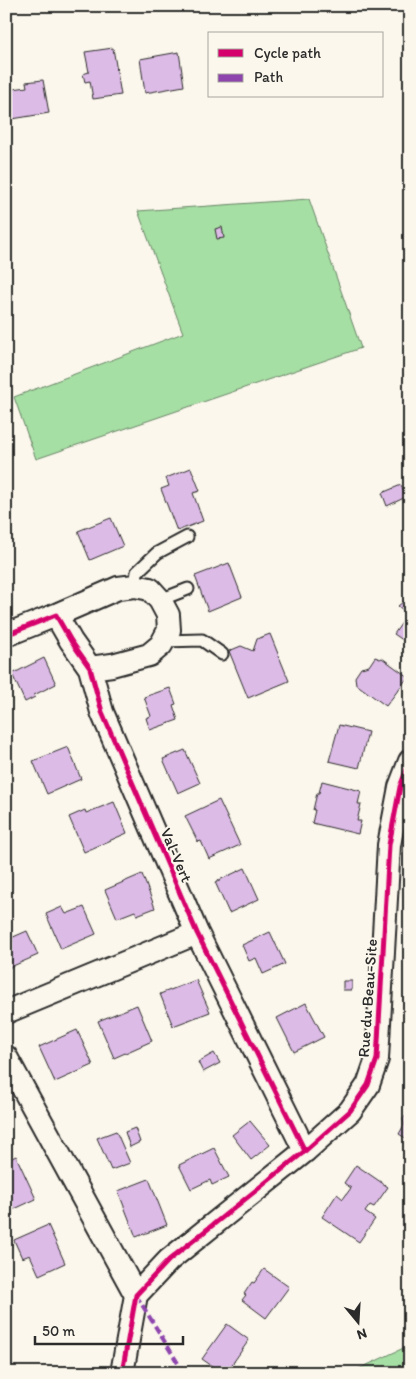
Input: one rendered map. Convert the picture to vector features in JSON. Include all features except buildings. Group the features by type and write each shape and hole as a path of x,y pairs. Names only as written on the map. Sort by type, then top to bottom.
{"street":[{"path":"6,635 118,588 135,586 150,589 160,600 168,615 169,630 161,645 149,655 112,665 90,668"},
{"name":"Val-Vert","path":"56,615 90,668 102,712 197,933 305,1151"},
{"name":"Rue du Beau-Site","path":"136,1295 169,1260 305,1151 350,1110 368,1085 377,1059 389,845 400,787 410,761"},
{"path":"6,1012 197,933"},
{"path":"6,1057 136,1295 122,1373"}],"lane":[{"path":"135,586 138,572 157,553 187,537"},
{"path":"160,600 188,589"},
{"path":"163,641 202,640 222,654"}],"green space":[{"path":"309,199 361,348 36,459 14,397 183,333 138,211"},
{"path":"410,1345 410,1373 350,1373"}],"marked path":[{"path":"136,1295 184,1373"}],"cycle path":[{"path":"6,635 56,615 90,668 102,712 197,933 305,1151"},
{"path":"122,1373 136,1295 169,1260 305,1151 350,1111 368,1085 377,1059 389,845 400,787 410,761"}]}
